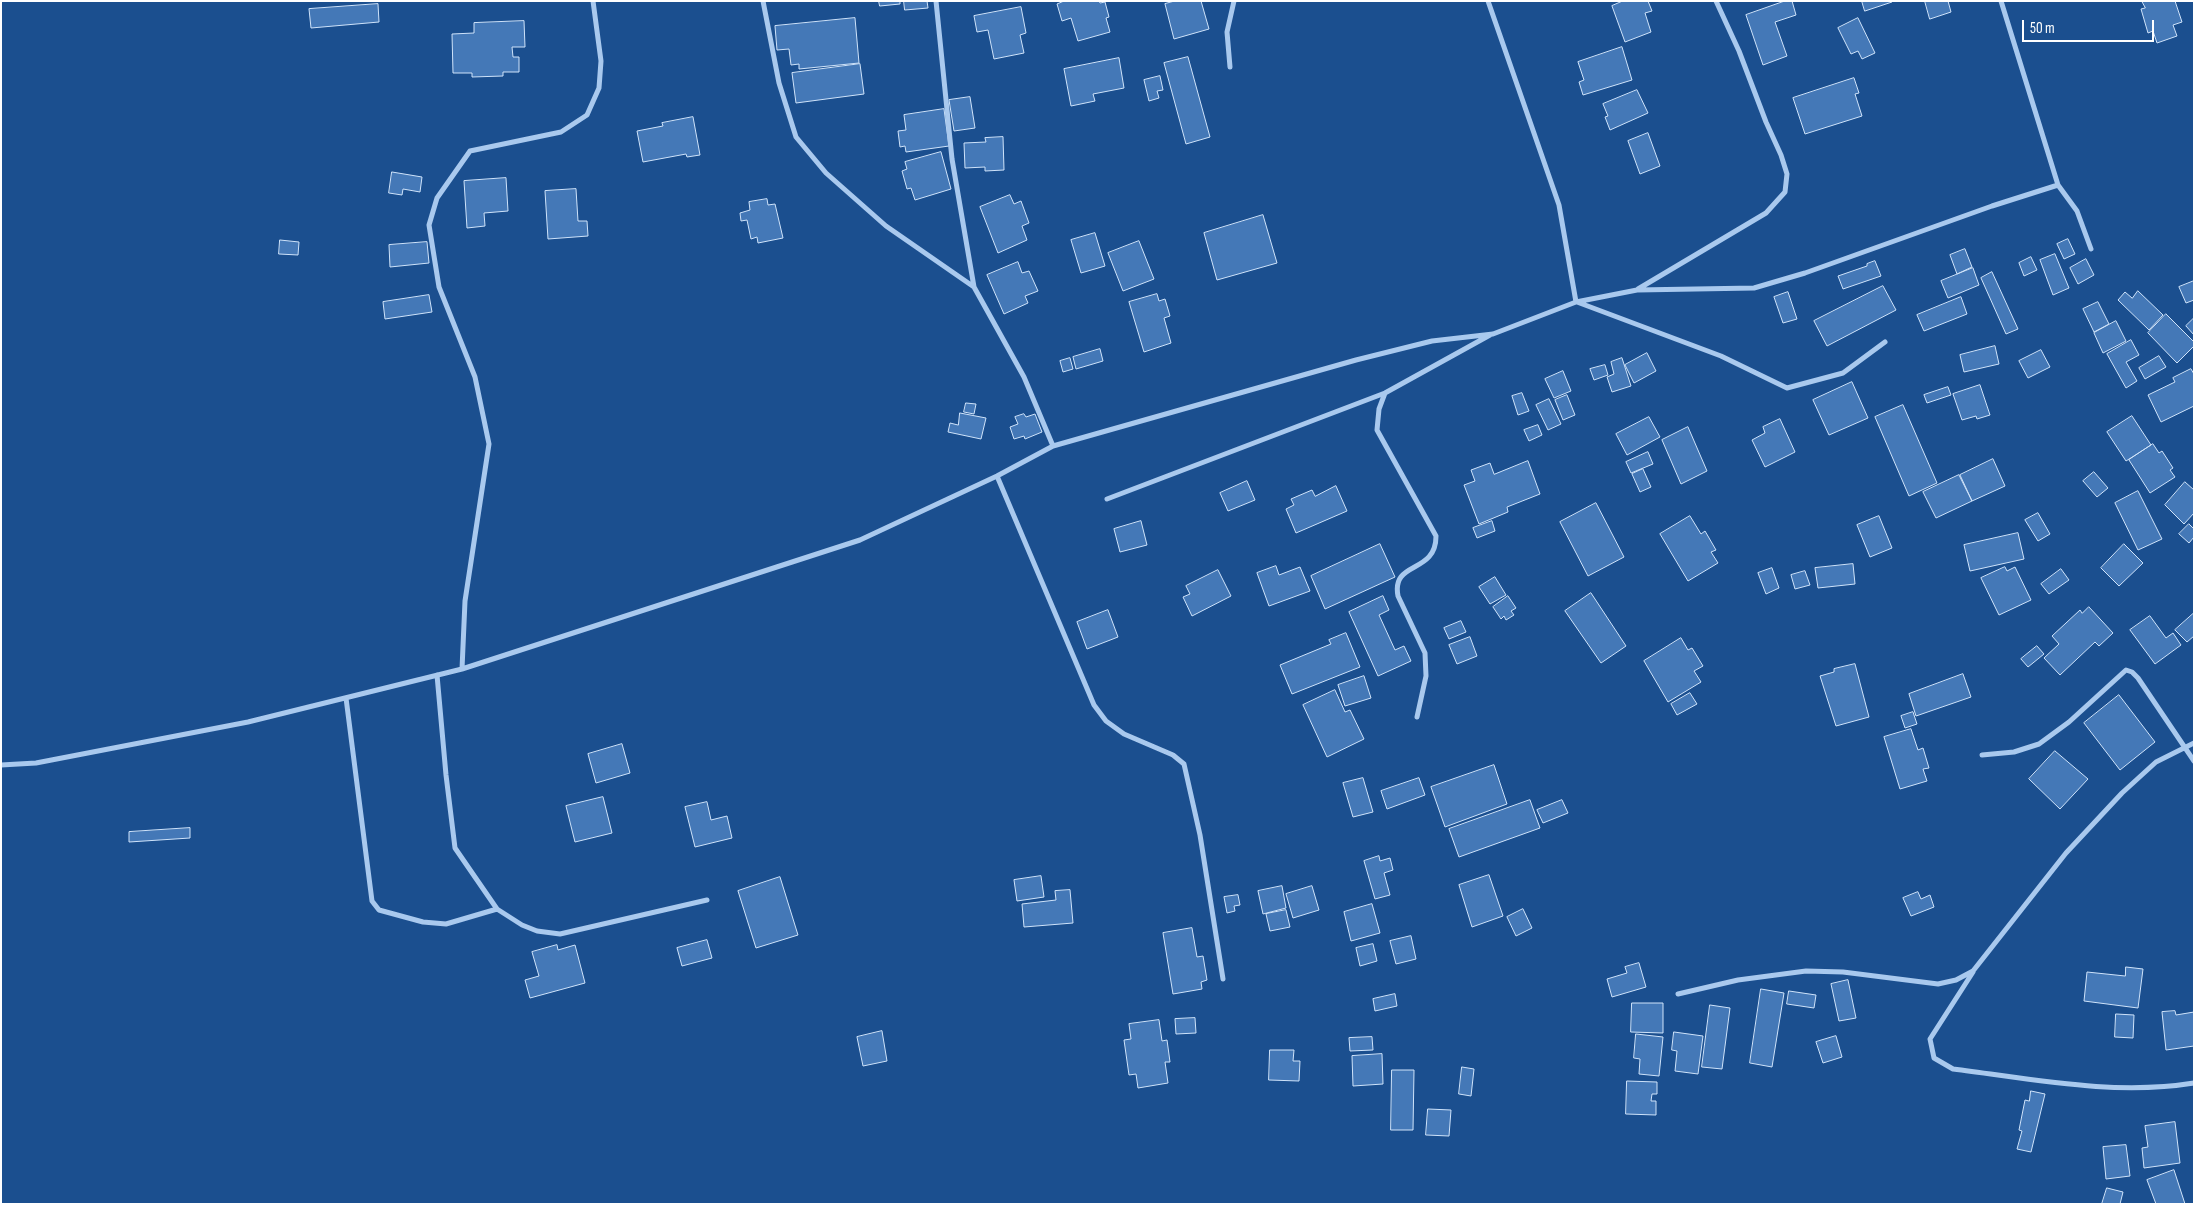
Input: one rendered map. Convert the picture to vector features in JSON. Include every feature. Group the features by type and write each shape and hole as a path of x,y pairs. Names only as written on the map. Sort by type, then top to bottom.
{"street":[{"path":"462,669 465,601 489,444 475,378 439,287 429,225 436,198 470,151 561,132 587,115 599,88 601,61 594,1"},
{"path":"763,1 779,83 796,137 826,173 886,226 974,287"},
{"path":"936,1 952,158 974,287 1024,377 1053,446"},
{"path":"1230,66 1226,32 1234,1"},
{"path":"1488,1 1559,205 1576,302"},
{"path":"1637,290 1766,213 1785,192 1787,174 1782,155 1766,122 1739,51 1716,1"},
{"path":"2001,1 2058,185 2076,211 2091,249"},
{"path":"1107,499 1385,393 1492,334 1576,302 1637,290 1754,288 2058,185"},
{"path":"1576,302 1721,356 1787,388 1843,373 1885,342"},
{"path":"1,765 36,763 248,722 462,669 860,540 997,476 1053,446 1356,360 1432,341 1492,334"},
{"path":"1385,393 1379,409 1377,430 1436,536 1436,548 1429,558 1400,576 1396,586 1398,596 1425,653 1426,676 1416,717"},
{"path":"997,476 1094,705 1106,721 1124,734 1173,755 1184,764 1200,835 1222,979"},
{"path":"1982,755 2014,752 2039,744 2068,722 2126,670 2132,672 2138,678 2194,761"},
{"path":"438,675 446,775 455,848 497,910 522,925 537,931 560,934 707,900"},
{"path":"346,698 372,901 379,910 423,922 446,924 497,910"},
{"path":"2194,744 2156,762 2122,794 2066,853 1973,971 1930,1040 1934,1058 1953,1069 2083,1086 2144,1089 2194,1083"},
{"path":"1678,994 1738,980 1806,971 1843,972 1938,984 1956,980 1973,971"}],"building":[{"path":"879,1 900,1 900,4 880,6"},
{"path":"904,1 927,1 928,8 905,10"},
{"path":"1064,1 1099,1 1100,3 1105,2 1109,17 1106,18 1110,32 1078,41 1071,18 1062,21 1057,4"},
{"path":"1175,1 1201,1 1209,29 1174,39 1165,4"},
{"path":"1623,1 1648,1 1652,11 1645,13 1651,32 1625,42 1612,6"},
{"path":"1785,1 1792,1 1796,15 1775,22 1787,56 1763,65 1746,15"},
{"path":"1862,1 1892,1 1892,2 1865,11"},
{"path":"1925,1 1948,1 1951,12 1930,19"},
{"path":"2142,1 2175,1 2182,22 2173,25 2177,36 2157,43 2153,31 2148,33 2141,9 2145,8"},
{"path":"378,4 379,22 311,28 309,9"},
{"path":"1021,7 1026,33 1020,35 1024,53 994,59 988,30 977,32 974,16"},
{"path":"855,18 859,63 799,69 799,64 791,65 789,49 777,50 775,26"},
{"path":"1858,18 1875,53 1862,59 1858,51 1851,54 1838,28"},
{"path":"524,21 525,47 512,47 513,57 519,57 519,72 503,72 503,76 472,77 472,73 453,73 452,34 474,33 474,23"},
{"path":"1622,47 1632,80 1583,95 1579,82 1584,80 1578,62"},
{"path":"1188,57 1210,137 1186,144 1164,63"},
{"path":"1119,58 1124,88 1093,94 1095,101 1071,106 1064,69"},
{"path":"860,64 864,94 796,103 792,73"},
{"path":"1160,76 1163,90 1157,91 1159,98 1149,101 1144,80"},
{"path":"1854,78 1859,93 1855,94 1862,116 1805,134 1793,98"},
{"path":"1637,90 1648,113 1610,130 1605,117 1608,116 1603,104"},
{"path":"970,97 975,128 954,131 949,100"},
{"path":"944,109 949,146 906,152 905,146 900,147 898,131 906,130 904,115"},
{"path":"693,117 700,155 687,157 686,154 643,162 637,131 663,126 662,123"},
{"path":"1648,133 1660,166 1640,174 1628,141"},
{"path":"1003,137 1004,170 985,171 985,167 965,168 964,143 986,142 985,138"},
{"path":"941,152 951,189 915,200 911,188 907,189 902,171 907,169 905,162"},
{"path":"392,172 422,177 420,192 403,189 402,195 389,193"},
{"path":"506,178 508,211 484,213 485,226 467,228 464,181"},
{"path":"576,189 578,221 587,221 588,236 548,239 545,191"},
{"path":"1010,195 1014,204 1021,201 1029,223 1022,226 1027,240 998,253 980,207"},
{"path":"767,199 768,205 775,204 783,238 758,243 757,237 751,239 747,220 741,221 740,213 750,210 749,202"},
{"path":"1263,215 1277,263 1217,280 1204,233"},
{"path":"1095,233 1105,266 1081,273 1071,240"},
{"path":"2068,239 2075,254 2064,259 2057,244"},
{"path":"280,240 299,242 298,255 279,254"},
{"path":"1139,241 1154,279 1123,291 1108,253"},
{"path":"427,242 429,263 390,267 389,245"},
{"path":"1965,249 1972,267 1957,274 1950,255"},
{"path":"2055,254 2069,288 2053,295 2040,260"},
{"path":"2031,257 2037,270 2024,276 2019,263"},
{"path":"2086,259 2094,275 2078,284 2070,268"},
{"path":"1875,261 1881,276 1843,289 1838,276 1867,266 1867,264"},
{"path":"1018,262 1022,273 1029,271 1038,291 1025,296 1028,303 1004,314 987,275"},
{"path":"1973,268 1979,285 1948,298 1941,281"},
{"path":"1992,272 2018,329 2006,334 1981,278"},
{"path":"2194,281 2194,300 2186,303 2179,287"},
{"path":"1883,286 1896,310 1827,346 1814,321"},
{"path":"2138,291 2163,315 2149,330 2118,300 2125,292 2132,298"},
{"path":"1788,292 1797,319 1783,323 1774,297"},
{"path":"1157,294 1159,301 1165,299 1170,316 1164,318 1171,343 1144,352 1129,302"},
{"path":"429,295 432,312 385,319 383,302"},
{"path":"1961,297 1967,314 1924,331 1917,315"},
{"path":"2098,302 2109,324 2094,332 2083,309"},
{"path":"2166,314 2194,342 2194,346 2177,363 2148,333"},
{"path":"2194,318 2194,335 2186,326"},
{"path":"2116,321 2126,341 2103,353 2094,333"},
{"path":"2131,340 2139,355 2126,362 2137,381 2126,388 2107,354"},
{"path":"1995,346 1999,364 1964,372 1960,355"},
{"path":"1100,349 1103,361 1076,369 1073,357"},
{"path":"2041,350 2050,367 2028,378 2019,361"},
{"path":"1647,353 1656,371 1634,383 1625,365"},
{"path":"2159,356 2166,367 2145,379 2139,368"},
{"path":"1070,358 1073,369 1063,372 1060,361"},
{"path":"1622,358 1631,386 1612,392 1607,377 1614,374 1611,362"},
{"path":"1605,365 1608,375 1594,380 1590,369"},
{"path":"2191,369 2194,374 2194,406 2161,422 2148,395 2175,382 2173,378"},
{"path":"1563,371 1571,391 1554,398 1545,379"},
{"path":"1852,382 1868,418 1829,435 1813,400"},
{"path":"1980,385 1990,415 1977,419 1976,416 1962,420 1953,394"},
{"path":"1948,387 1951,395 1927,403 1924,395"},
{"path":"1522,393 1529,411 1518,415 1512,396"},
{"path":"1567,395 1575,415 1563,420 1555,400"},
{"path":"1549,399 1561,424 1548,430 1536,405"},
{"path":"966,403 976,404 974,414 964,412"},
{"path":"1903,405 1937,483 1909,496 1875,417"},
{"path":"960,413 986,418 981,439 948,432 950,423 958,425"},
{"path":"1024,414 1026,417 1035,414 1042,432 1025,439 1024,436 1014,439 1010,427 1018,424 1015,417"},
{"path":"2132,416 2151,445 2126,461 2107,432"},
{"path":"1649,417 1660,437 1627,455 1616,434"},
{"path":"1780,419 1795,452 1765,467 1752,440 1765,433 1763,427"},
{"path":"1538,425 1542,435 1529,441 1524,430"},
{"path":"1688,427 1707,471 1681,484 1662,440"},
{"path":"2153,444 2159,453 2162,451 2173,468 2170,470 2175,477 2150,493 2129,460"},
{"path":"1648,452 1653,464 1631,473 1626,462"},
{"path":"1993,459 2005,486 1972,501 1960,475"},
{"path":"1528,461 1540,494 1507,507 1508,512 1479,524 1464,485 1475,481 1471,470 1490,463 1494,474"},
{"path":"1643,469 1651,487 1640,492 1632,474"},
{"path":"2094,472 2108,488 2097,497 2083,481"},
{"path":"1959,475 1972,501 1936,518 1923,492"},
{"path":"1247,481 1255,500 1228,511 1220,493"},
{"path":"2185,482 2194,490 2194,513 2184,524 2165,505"},
{"path":"1336,486 1347,511 1296,533 1286,509 1294,505 1291,499 1312,490 1315,496"},
{"path":"2138,491 2162,539 2138,550 2115,503"},
{"path":"1596,503 1624,557 1588,576 1560,522"},
{"path":"2038,513 2050,534 2038,541 2025,520"},
{"path":"1690,516 1701,534 1705,531 1716,550 1711,552 1718,563 1688,581 1660,534"},
{"path":"1879,516 1892,548 1870,557 1857,525"},
{"path":"1141,521 1147,545 1120,552 1114,529"},
{"path":"1492,521 1495,531 1477,538 1473,528"},
{"path":"2189,524 2194,529 2194,537 2189,543 2179,534"},
{"path":"2018,533 2024,559 1970,571 1964,545"},
{"path":"1380,544 1395,577 1325,609 1311,576"},
{"path":"2124,544 2143,563 2119,586 2101,568"},
{"path":"1853,564 1855,584 1818,588 1815,568"},
{"path":"1276,566 1279,575 1300,567 1310,591 1269,606 1257,573"},
{"path":"2005,567 2007,571 2015,567 2031,600 1999,615 1981,578"},
{"path":"1772,568 1779,588 1766,594 1758,573"},
{"path":"2061,569 2069,580 2049,594 2041,584"},
{"path":"1218,570 1231,596 1192,616 1183,597 1190,594 1186,586"},
{"path":"1805,571 1810,585 1795,589 1791,575"},
{"path":"1495,577 1506,595 1490,604 1479,587"},
{"path":"1591,593 1626,646 1601,663 1565,611"},
{"path":"1383,596 1389,610 1379,615 1395,650 1404,646 1411,661 1378,676 1349,612"},
{"path":"1508,596 1516,608 1511,611 1514,615 1506,620 1504,616 1501,619 1493,607"},
{"path":"2089,607 2113,633 2099,646 2095,642 2060,675 2044,658 2059,644 2052,636 2080,610 2082,613"},
{"path":"1108,610 1118,637 1087,649 1077,622"},
{"path":"2194,613 2194,636 2187,642 2175,630"},
{"path":"2150,616 2166,638 2173,633 2181,645 2155,664 2130,630"},
{"path":"1461,621 1466,632 1449,639 1444,628"},
{"path":"1346,633 1360,667 1292,694 1280,665 1331,644 1329,640"},
{"path":"1470,637 1477,656 1457,664 1449,645"},
{"path":"1681,638 1688,650 1692,648 1703,666 1694,671 1701,682 1668,702 1644,661"},
{"path":"2037,646 2044,654 2028,667 2021,659"},
{"path":"1855,664 1869,717 1836,726 1820,676 1834,672 1834,669"},
{"path":"1963,674 1971,697 1916,716 1909,694"},
{"path":"1364,676 1371,698 1345,706 1338,685"},
{"path":"1335,690 1345,712 1350,710 1364,739 1327,757 1303,705"},
{"path":"1690,693 1697,704 1677,715 1671,704"},
{"path":"2119,695 2155,742 2120,770 2084,723"},
{"path":"1913,712 1917,724 1905,728 1901,716"},
{"path":"1911,729 1918,750 1923,748 1929,768 1923,769 1927,781 1900,789 1884,737"},
{"path":"622,744 630,773 596,783 588,754"},
{"path":"2055,751 2088,779 2060,809 2029,779"},
{"path":"1494,765 1507,804 1445,827 1431,787"},
{"path":"1363,778 1373,812 1353,817 1343,783"},
{"path":"1419,778 1425,795 1387,809 1381,791"},
{"path":"603,797 612,833 575,842 566,806"},
{"path":"1530,800 1540,828 1459,857 1449,829"},
{"path":"1562,800 1568,813 1543,823 1537,810"},
{"path":"707,802 711,820 727,816 732,838 695,847 685,807"},
{"path":"190,828 190,838 129,842 129,832"},
{"path":"1379,856 1380,861 1390,858 1393,870 1384,873 1390,895 1375,899 1364,861"},
{"path":"1489,875 1503,916 1472,927 1459,885"},
{"path":"1041,876 1044,897 1017,901 1014,880"},
{"path":"780,877 798,935 756,948 738,891"},
{"path":"1282,886 1286,908 1263,914 1258,891"},
{"path":"1312,886 1319,910 1293,918 1286,894"},
{"path":"1070,890 1073,923 1024,927 1022,904 1056,900 1055,891"},
{"path":"1918,892 1921,899 1930,895 1934,907 1911,916 1903,898"},
{"path":"1238,895 1240,905 1234,906 1235,911 1227,913 1224,897"},
{"path":"1372,904 1380,933 1351,941 1344,912"},
{"path":"1523,909 1532,928 1516,936 1507,917"},
{"path":"1286,910 1290,927 1270,931 1266,914"},
{"path":"1192,928 1197,957 1203,956 1207,980 1201,982 1202,989 1173,994 1163,933"},
{"path":"1411,936 1416,959 1396,964 1390,941"},
{"path":"707,940 712,958 682,966 677,948"},
{"path":"1373,944 1377,961 1360,966 1356,948"},
{"path":"557,945 558,950 575,945 585,983 530,998 525,980 539,976 532,952"},
{"path":"1639,963 1646,987 1612,997 1607,979 1627,973 1625,967"},
{"path":"2126,967 2143,969 2138,1008 2084,1001 2087,972 2125,976"},
{"path":"1848,980 1856,1018 1839,1021 1831,984"},
{"path":"1761,989 1784,993 1772,1067 1750,1063"},
{"path":"1789,991 1816,995 1814,1008 1787,1004"},
{"path":"1395,994 1397,1006 1375,1011 1373,999"},
{"path":"1632,1003 1663,1003 1663,1033 1631,1032"},
{"path":"1710,1005 1730,1008 1722,1069 1702,1067"},
{"path":"2175,1011 2176,1015 2194,1012 2194,1046 2166,1050 2162,1012"},
{"path":"2116,1014 2134,1015 2133,1038 2115,1037"},
{"path":"1195,1018 1196,1033 1176,1034 1175,1019"},
{"path":"1159,1020 1162,1041 1167,1040 1170,1062 1165,1062 1168,1083 1138,1088 1136,1074 1129,1075 1124,1040 1131,1039 1129,1024"},
{"path":"882,1031 887,1061 863,1066 857,1037"},
{"path":"1674,1032 1703,1036 1698,1074 1675,1071 1677,1051 1672,1050"},
{"path":"1636,1034 1663,1037 1659,1076 1639,1074 1640,1059 1634,1058"},
{"path":"1836,1036 1842,1057 1823,1063 1816,1042"},
{"path":"1372,1037 1373,1050 1350,1051 1349,1038"},
{"path":"1270,1050 1294,1050 1293,1061 1300,1061 1299,1081 1269,1080"},
{"path":"1382,1054 1383,1084 1353,1086 1352,1056"},
{"path":"1462,1067 1474,1069 1471,1096 1459,1094"},
{"path":"1392,1070 1414,1070 1413,1130 1391,1130"},
{"path":"1627,1081 1657,1082 1657,1094 1652,1094 1651,1101 1656,1101 1656,1115 1626,1114"},
{"path":"2031,1091 2045,1094 2031,1152 2017,1149 2022,1131 2019,1130 2025,1100 2029,1101"},
{"path":"1428,1109 1451,1110 1449,1136 1426,1135"},
{"path":"2175,1122 2180,1163 2144,1168 2142,1148 2148,1147 2145,1126"},
{"path":"2126,1145 2130,1176 2106,1179 2103,1147"},
{"path":"2174,1170 2185,1204 2156,1204 2147,1180"},
{"path":"2107,1188 2123,1192 2120,1204 2102,1204"}]}
